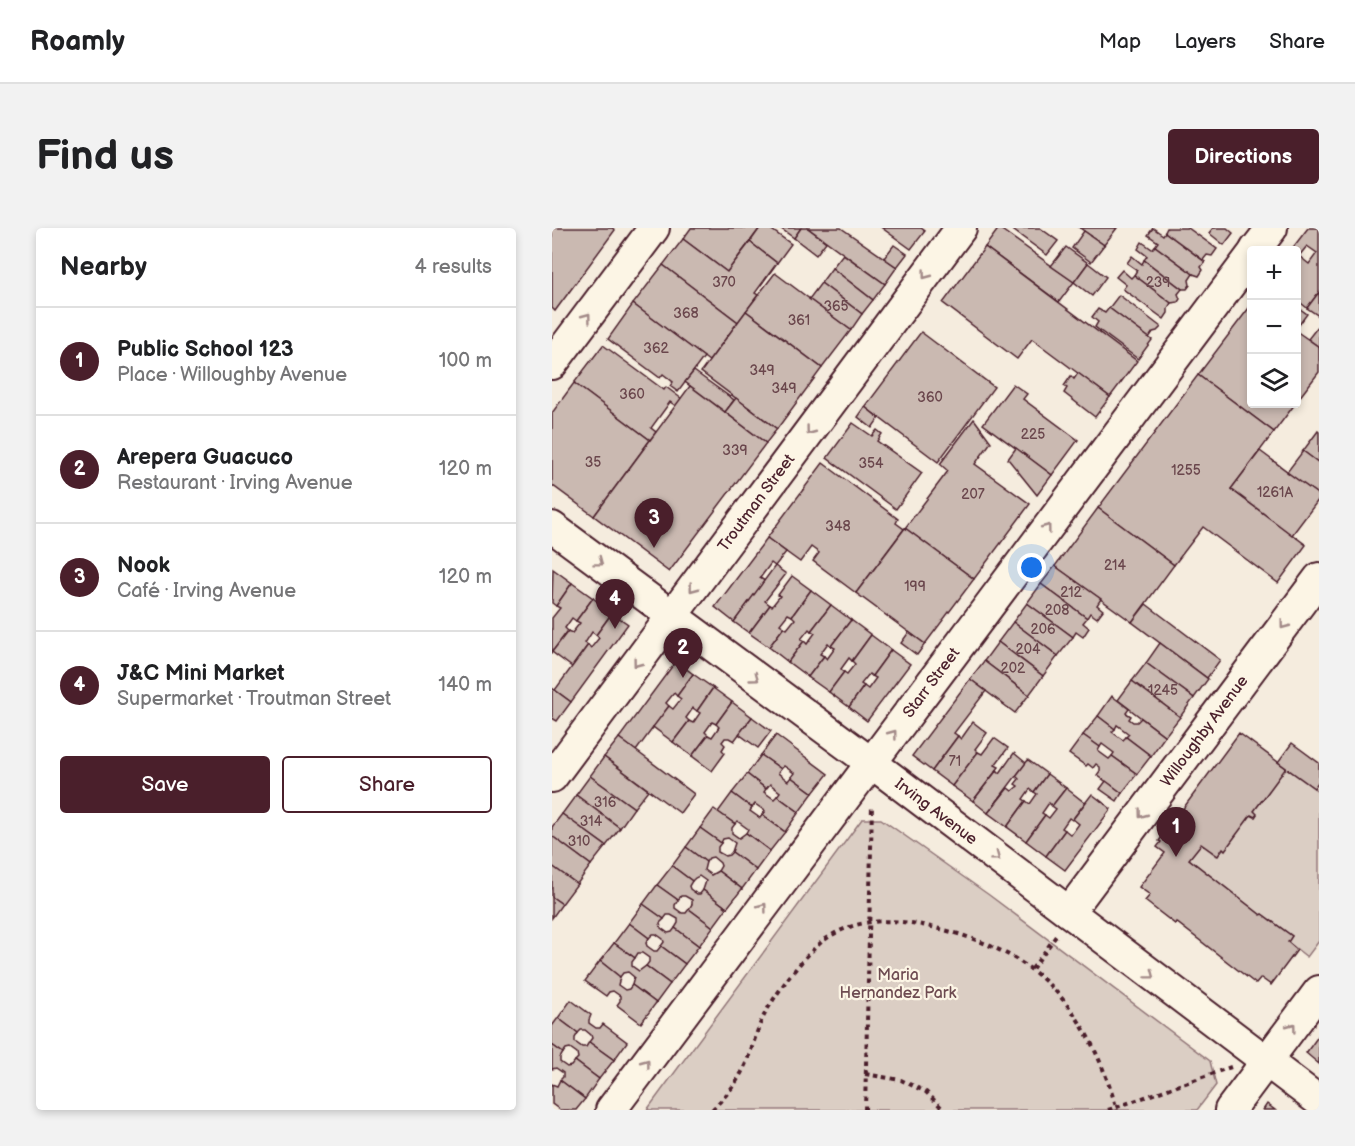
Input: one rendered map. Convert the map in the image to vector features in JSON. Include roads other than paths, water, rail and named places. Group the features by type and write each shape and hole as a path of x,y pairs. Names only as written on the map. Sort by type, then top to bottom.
{"street":[{"path":"552,364 654,228"},
{"name":"Troutman Street","path":"552,777 961,228"},
{"path":"1258,246 1272,228"},
{"name":"Starr Street","path":"611,1110 1247,260"},
{"name":"Irving Avenue","path":"552,527 871,763 1062,924 1266,1062 1319,1101"},
{"name":"Willoughby Avenue","path":"1062,924 1319,578"},
{"path":"1230,1110 1319,991"}],"place":[{"name":"Nook","path":"654,548"},
{"name":"J&C Mini Market","path":"615,629"},
{"name":"Arepera Guacuco","path":"683,678"},
{"name":"Public School 123","path":"1176,857"}],"park label":[{"name":"Maria Hernandez Park","path":"898,984"}]}
